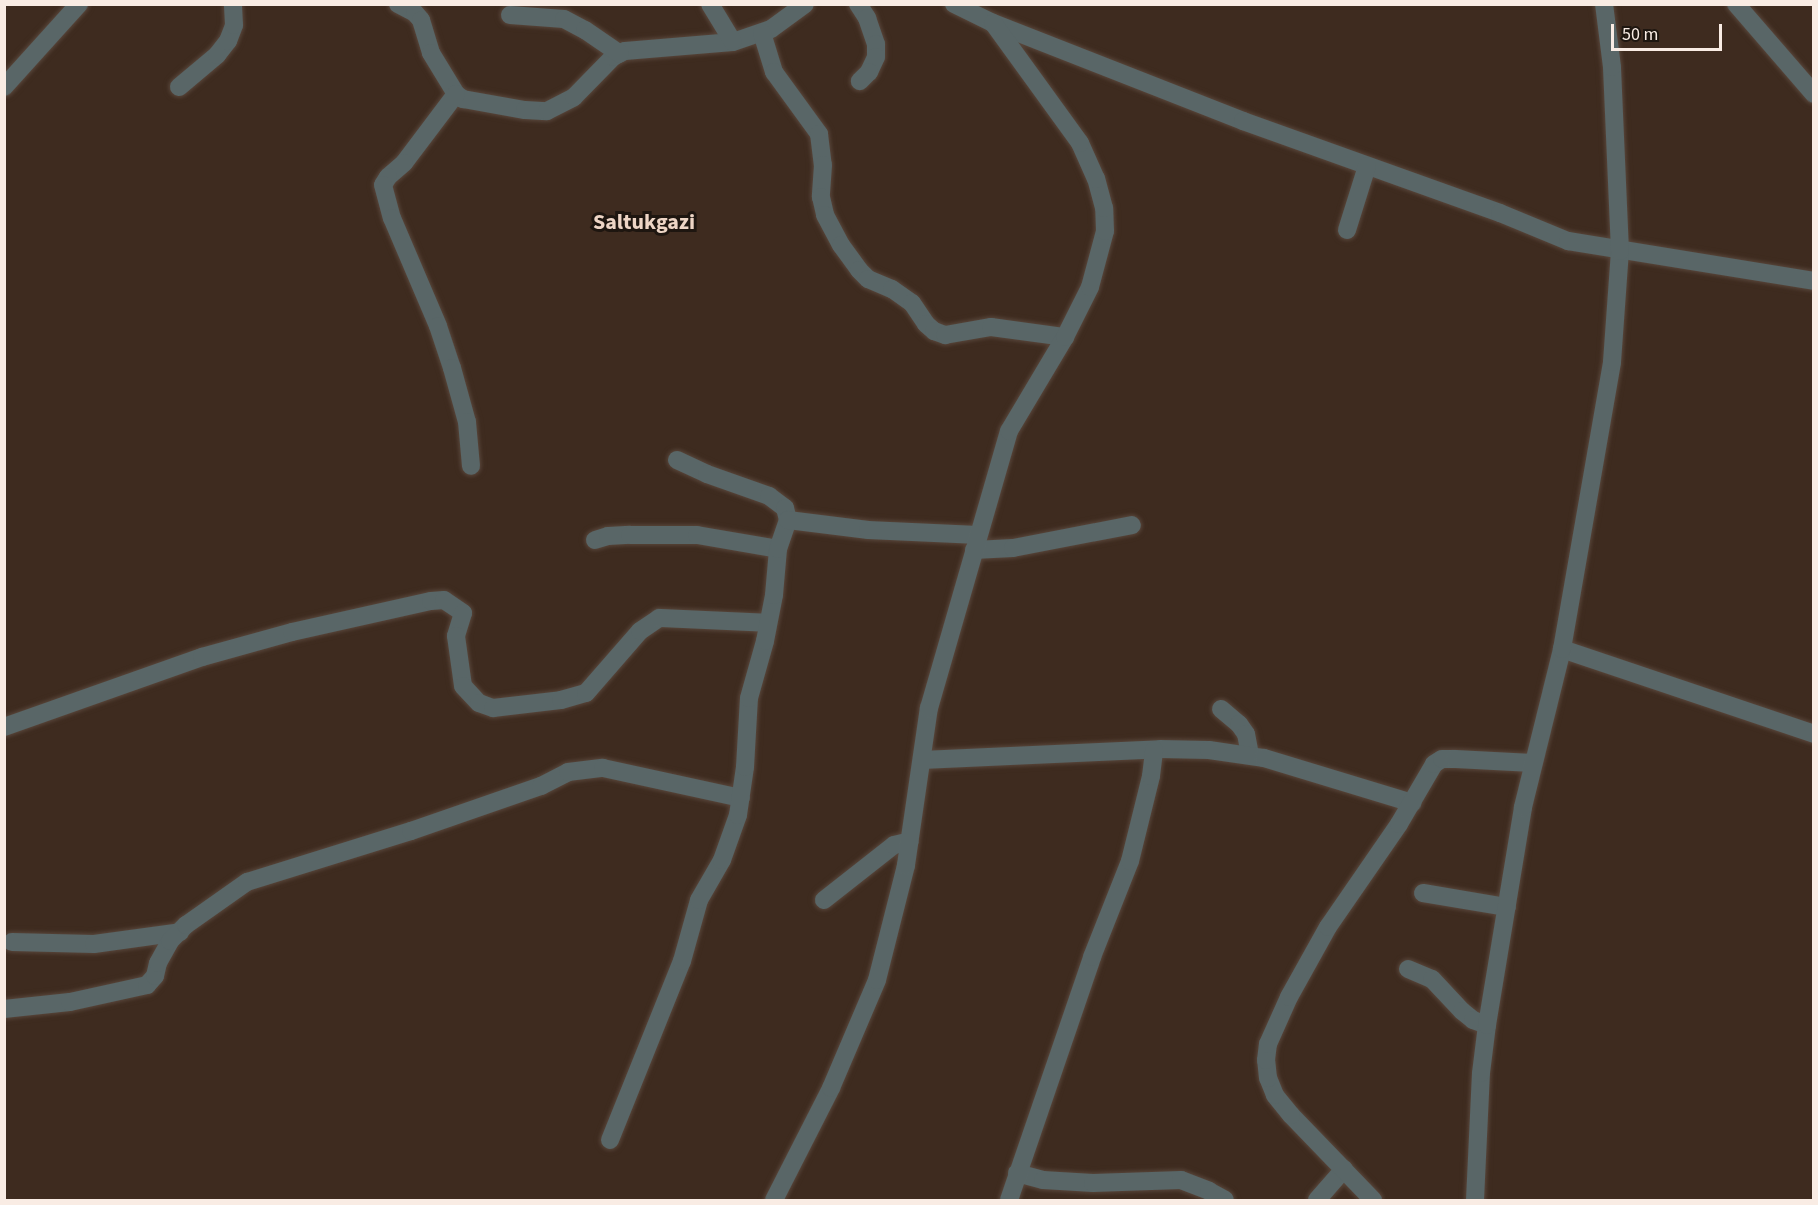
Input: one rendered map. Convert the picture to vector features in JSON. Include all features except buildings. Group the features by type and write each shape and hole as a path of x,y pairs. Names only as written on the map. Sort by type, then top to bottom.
{"street":[{"path":"4,87 79,4"},
{"path":"179,87 217,55 228,41 234,25 234,4"},
{"path":"398,4 415,13 421,20 434,59 456,94 464,99 525,110 547,111 574,97 613,57 620,54 734,42 762,33 806,4"},
{"path":"710,4 734,42"},
{"path":"858,4 873,31 876,44 876,57 860,81"},
{"path":"954,4 993,23 1243,121 1500,213 1568,241 1814,281"},
{"path":"1475,1200 1481,1073 1487,1025 1533,763 1562,649 1612,362 1620,251 1612,67 1604,4"},
{"path":"1736,4 1814,94"},
{"path":"510,15 545,10 585,30 620,54"},
{"path":"774,1200 831,1088 877,980 897,904 910,841 929,708 1009,431 1065,337 1090,287 1105,231 1104,208 1096,179 1080,143 993,23"},
{"path":"762,33 774,72 819,134 824,165 821,197 825,215 841,245 859,270 868,279 892,289 912,303 926,324 934,331 945,334 991,327 1065,337"},
{"path":"456,94 410,156 383,185 392,218 438,326 452,368 467,422 471,465"},
{"path":"1347,230 1367,166"},
{"path":"610,1140 682,960 699,900 727,847 741,798 746,748 746,717 768,623 778,549 788,520 785,508 769,496 707,474 677,460"},
{"path":"788,520 1013,548 1132,525"},
{"path":"595,540 608,536 697,535 778,549"},
{"path":"4,727 202,657 303,629 431,601 444,600 459,607 463,613 456,636 463,686 479,703 493,708 561,700 586,693 640,631 658,618 768,623"},
{"path":"1562,649 1814,734"},
{"path":"1221,709 1239,724 1246,734 1250,755"},
{"path":"922,760 1154,750 1209,750 1250,755 1412,803"},
{"path":"1009,1200 1092,957 1130,861 1151,776 1154,750"},
{"path":"1373,1200 1291,1115 1275,1095 1268,1078 1266,1060 1268,1044 1289,997 1328,927 1412,803 1431,769 1442,759 1533,763"},
{"path":"4,1009 70,1002 147,985 155,976 162,952 180,932 247,882 411,831 541,786 577,770 603,768 741,798"},
{"path":"824,900 894,845 910,841"},
{"path":"1423,893 1507,907"},
{"path":"12,942 94,944 180,932"},
{"path":"1408,969 1432,979 1462,1011 1473,1020 1487,1025"},
{"path":"1317,1200 1344,1169"},
{"path":"1017,1173 1043,1180 1093,1184 1181,1180 1225,1200"}],"district":[{"name":"Saltukgazi","path":"644,223"}]}
